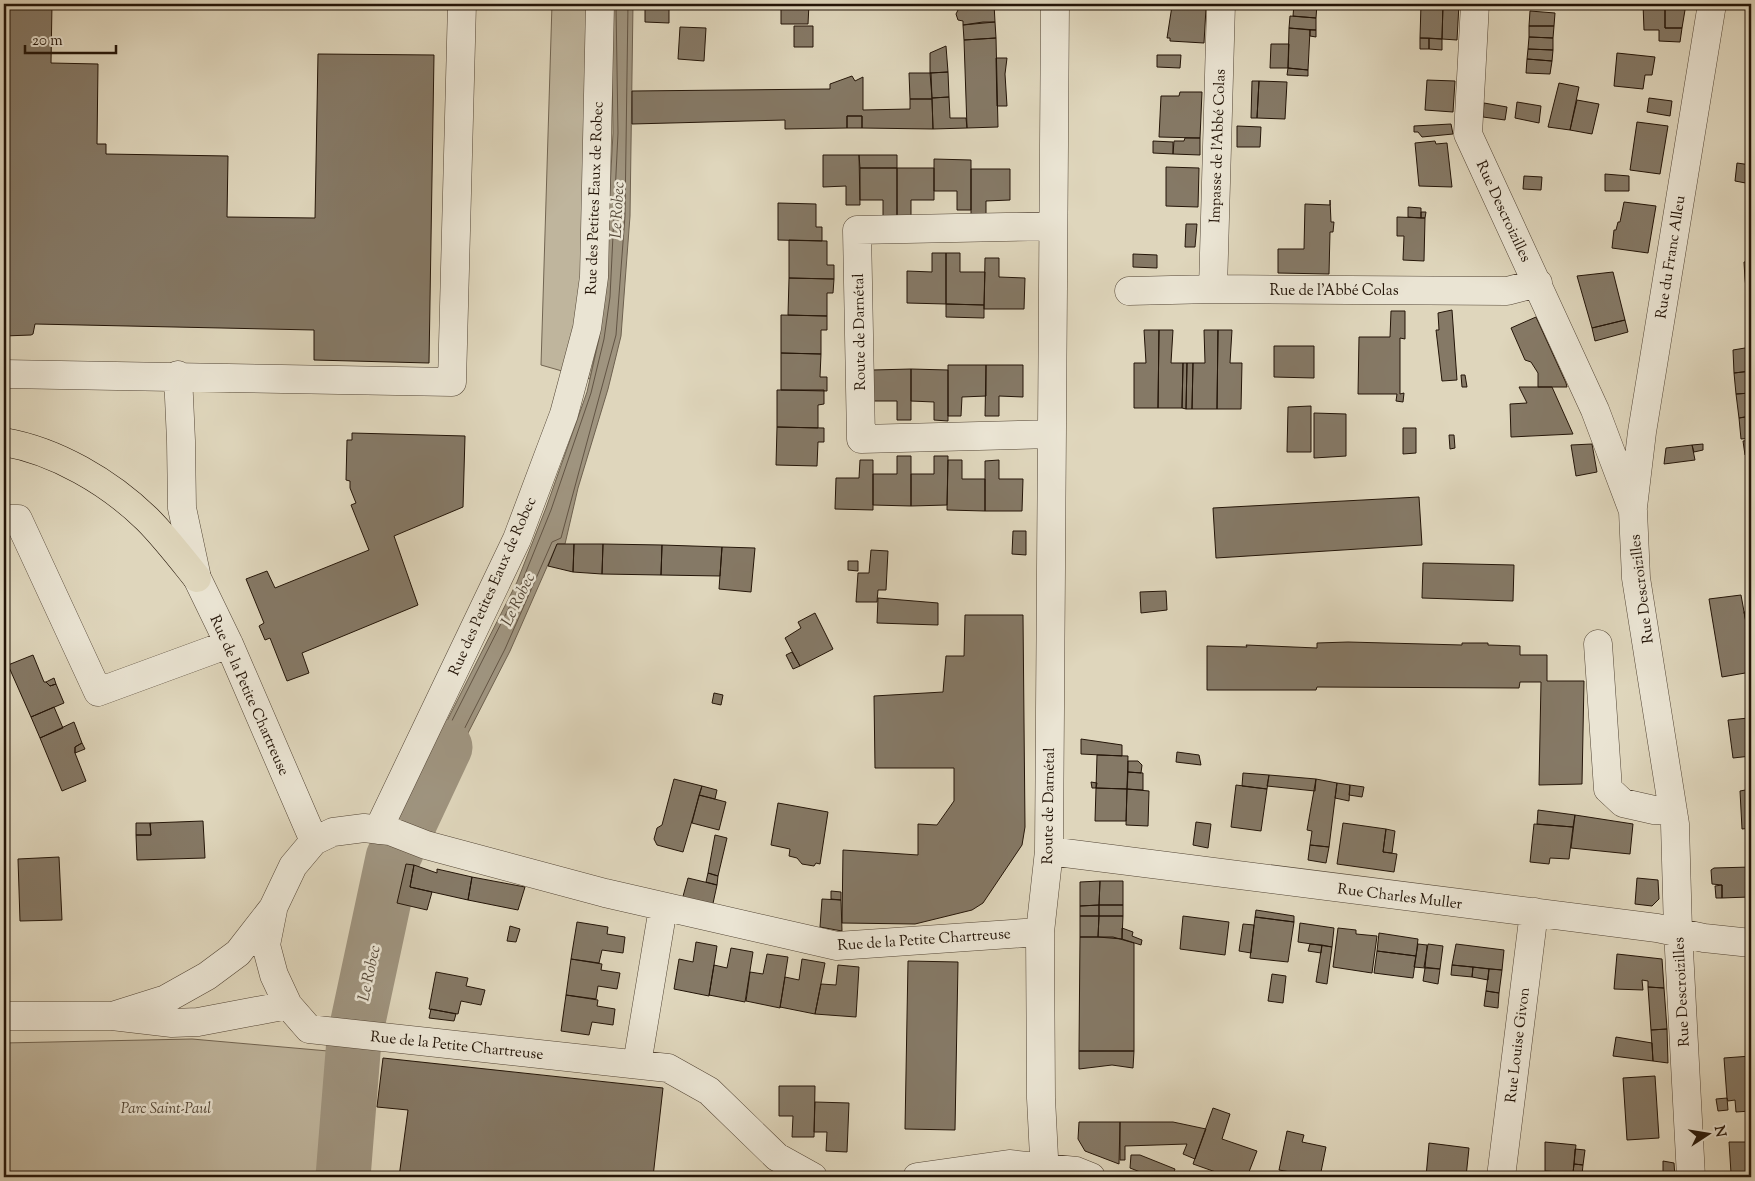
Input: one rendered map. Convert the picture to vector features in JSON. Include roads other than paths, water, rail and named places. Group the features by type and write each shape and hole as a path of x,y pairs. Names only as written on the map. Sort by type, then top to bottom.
{"highway":[{"path":"4,442 17,444 53,457 89,475 118,494 148,520 197,578"}],"street":[{"path":"4,374 178,375 452,382 462,4"},
{"name":"Rue des Petites Eaux de Robec","path":"384,831 517,539 564,414 586,328 594,277 600,4"},
{"name":"Route de Darnétal","path":"1045,1173 1041,1098 1040,932 1049,852 1055,4"},
{"name":"Impasse de l'Abbé Colas","path":"1213,289 1221,4"},
{"name":"Rue Descroizilles","path":"1475,4 1468,134 1595,410 1633,511 1636,578 1673,811 1691,1177"},
{"name":"Rue du Franc Alleu","path":"1633,511 1642,432 1712,4"},
{"name":"Route de Darnétal","path":"1052,434 861,439 857,230 1053,226"},
{"name":"Rue de l'Abbé Colas","path":"1129,291 1213,289 1507,291 1538,283"},
{"name":"Rue de la Petite Chartreuse","path":"178,375 182,442 182,508 197,578 229,644 314,841"},
{"path":"4,519 18,519 98,692 229,644"},
{"path":"1598,644 1608,789 1623,803 1654,810 1673,811"},
{"name":"Rue de la Petite Chartreuse","path":"112,1016 166,999 207,976 238,953 273,908 293,866 314,841 333,832 364,828 384,831 418,842 663,908 837,946 1040,932"},
{"name":"Rue Charles Muller","path":"1049,852 1534,912 1678,931 1704,938 1751,943"},
{"name":"Rue de la Petite Chartreuse","path":"273,908 266,945 274,975 288,1005 309,1029 668,1068 709,1091 777,1157 813,1177"},
{"path":"638,1064 663,908"},
{"name":"Rue Louise Givon","path":"1501,1177 1534,912"},
{"name":"Rue de la Petite Chartreuse","path":"4,1016 112,1016 172,1023 198,1022 288,1005"},
{"path":"917,1177 1009,1164 1045,1173 1076,1171 1091,1177"}],"water":[{"path":"611,4 633,4 630,216 621,336 608,389 578,488 565,544 557,544 510,651 425,817 401,812 517,582 546,508 587,392 599,339 605,284 613,133"}],"waterway":[{"name":"Le Robec","path":"343,1177 354,1040 393,858 445,747"}],"park label":[{"name":"Parc Saint-Paul","path":"166,1108"}]}
